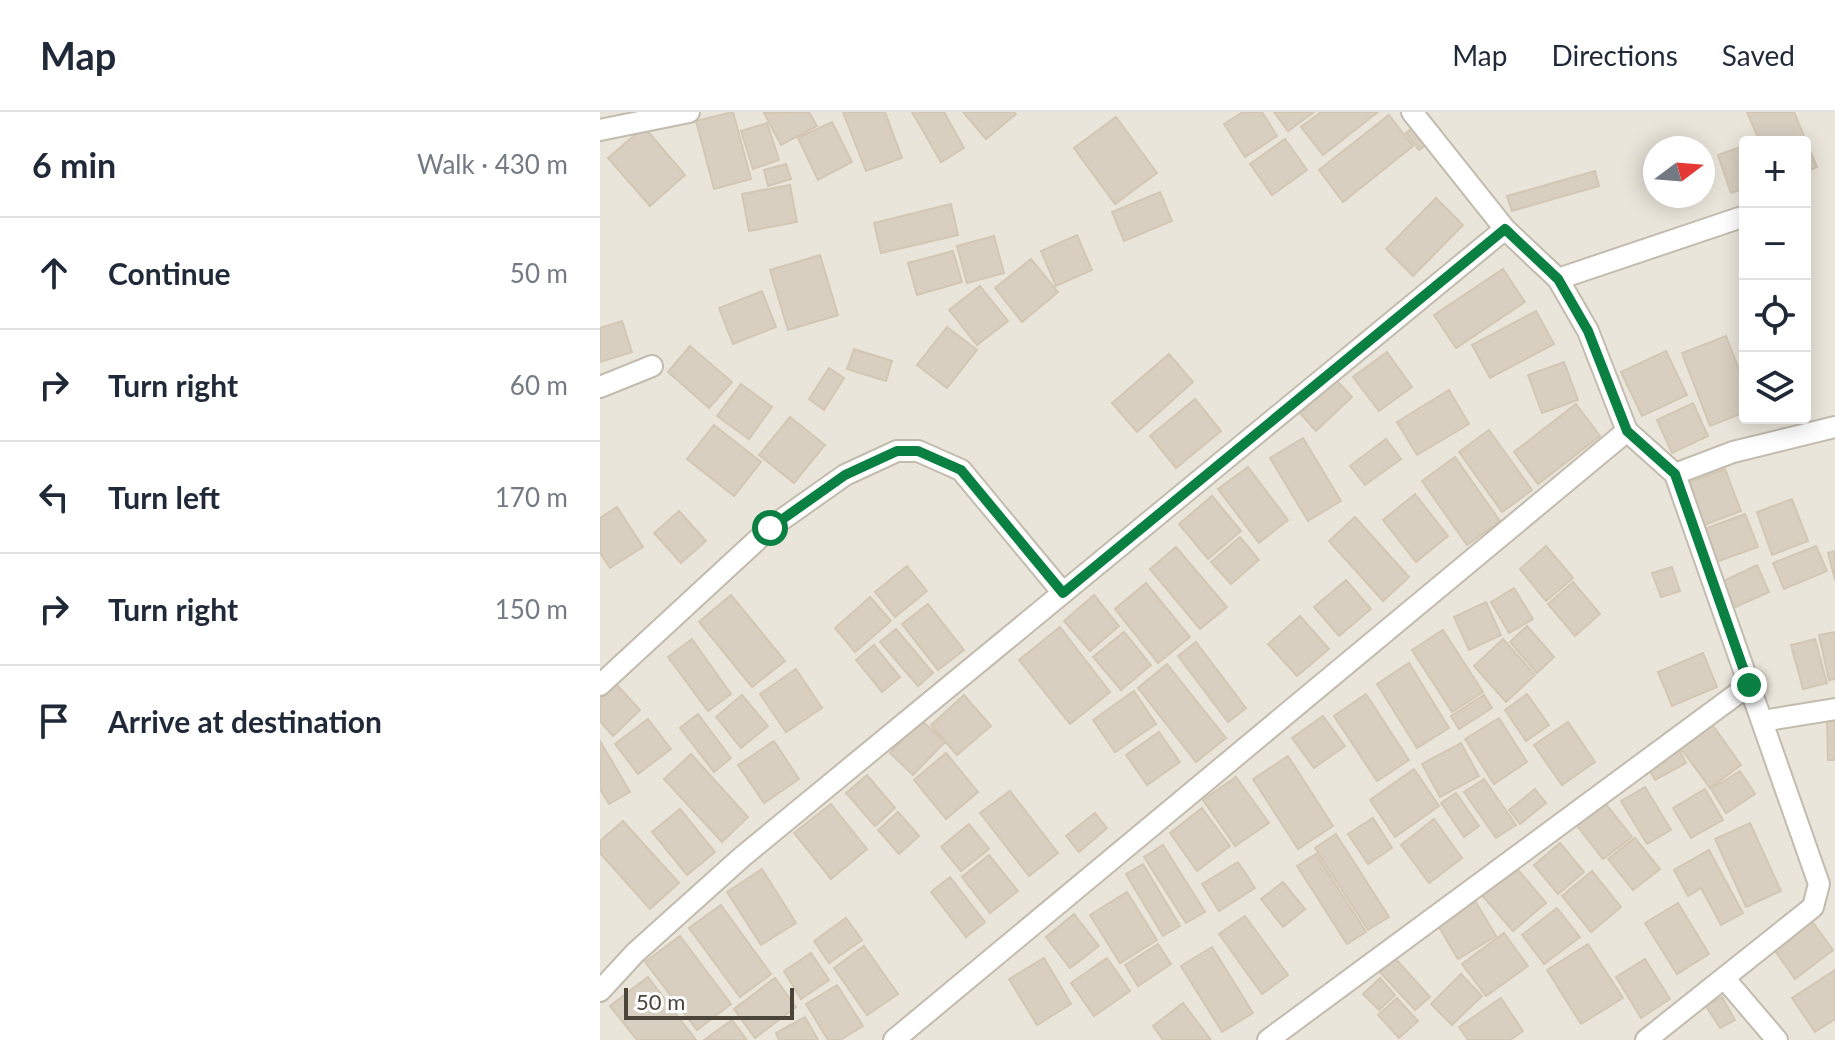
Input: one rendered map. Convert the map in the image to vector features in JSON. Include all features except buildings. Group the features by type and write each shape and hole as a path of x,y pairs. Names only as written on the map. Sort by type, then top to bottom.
{"street":[{"path":"600,130 689,112"},
{"path":"1412,112 1505,229 1558,279 1588,331 1627,431 1675,474 1819,884 1813,907 1646,1040"},
{"path":"1558,279 1739,218"},
{"path":"600,991 635,953 742,857 1505,229"},
{"path":"600,387 652,366"},
{"path":"1675,474 1733,452 1835,427"},
{"path":"894,1040 1627,431"},
{"path":"600,685 770,528 845,475 897,451 918,451 961,470 1063,593"},
{"path":"1268,1040 1749,685"},
{"path":"1762,721 1835,709"},
{"path":"1813,907 1835,909"},
{"path":"1725,979 1777,1040"}],"shaded area":[{"path":"600,112 1835,112 1835,1040 600,1040"}],"route":[{"path":"770,528 845,475 897,451 918,451 961,470 1063,593 1505,229 1558,279 1588,331 1627,431 1675,474 1749,685"}]}
